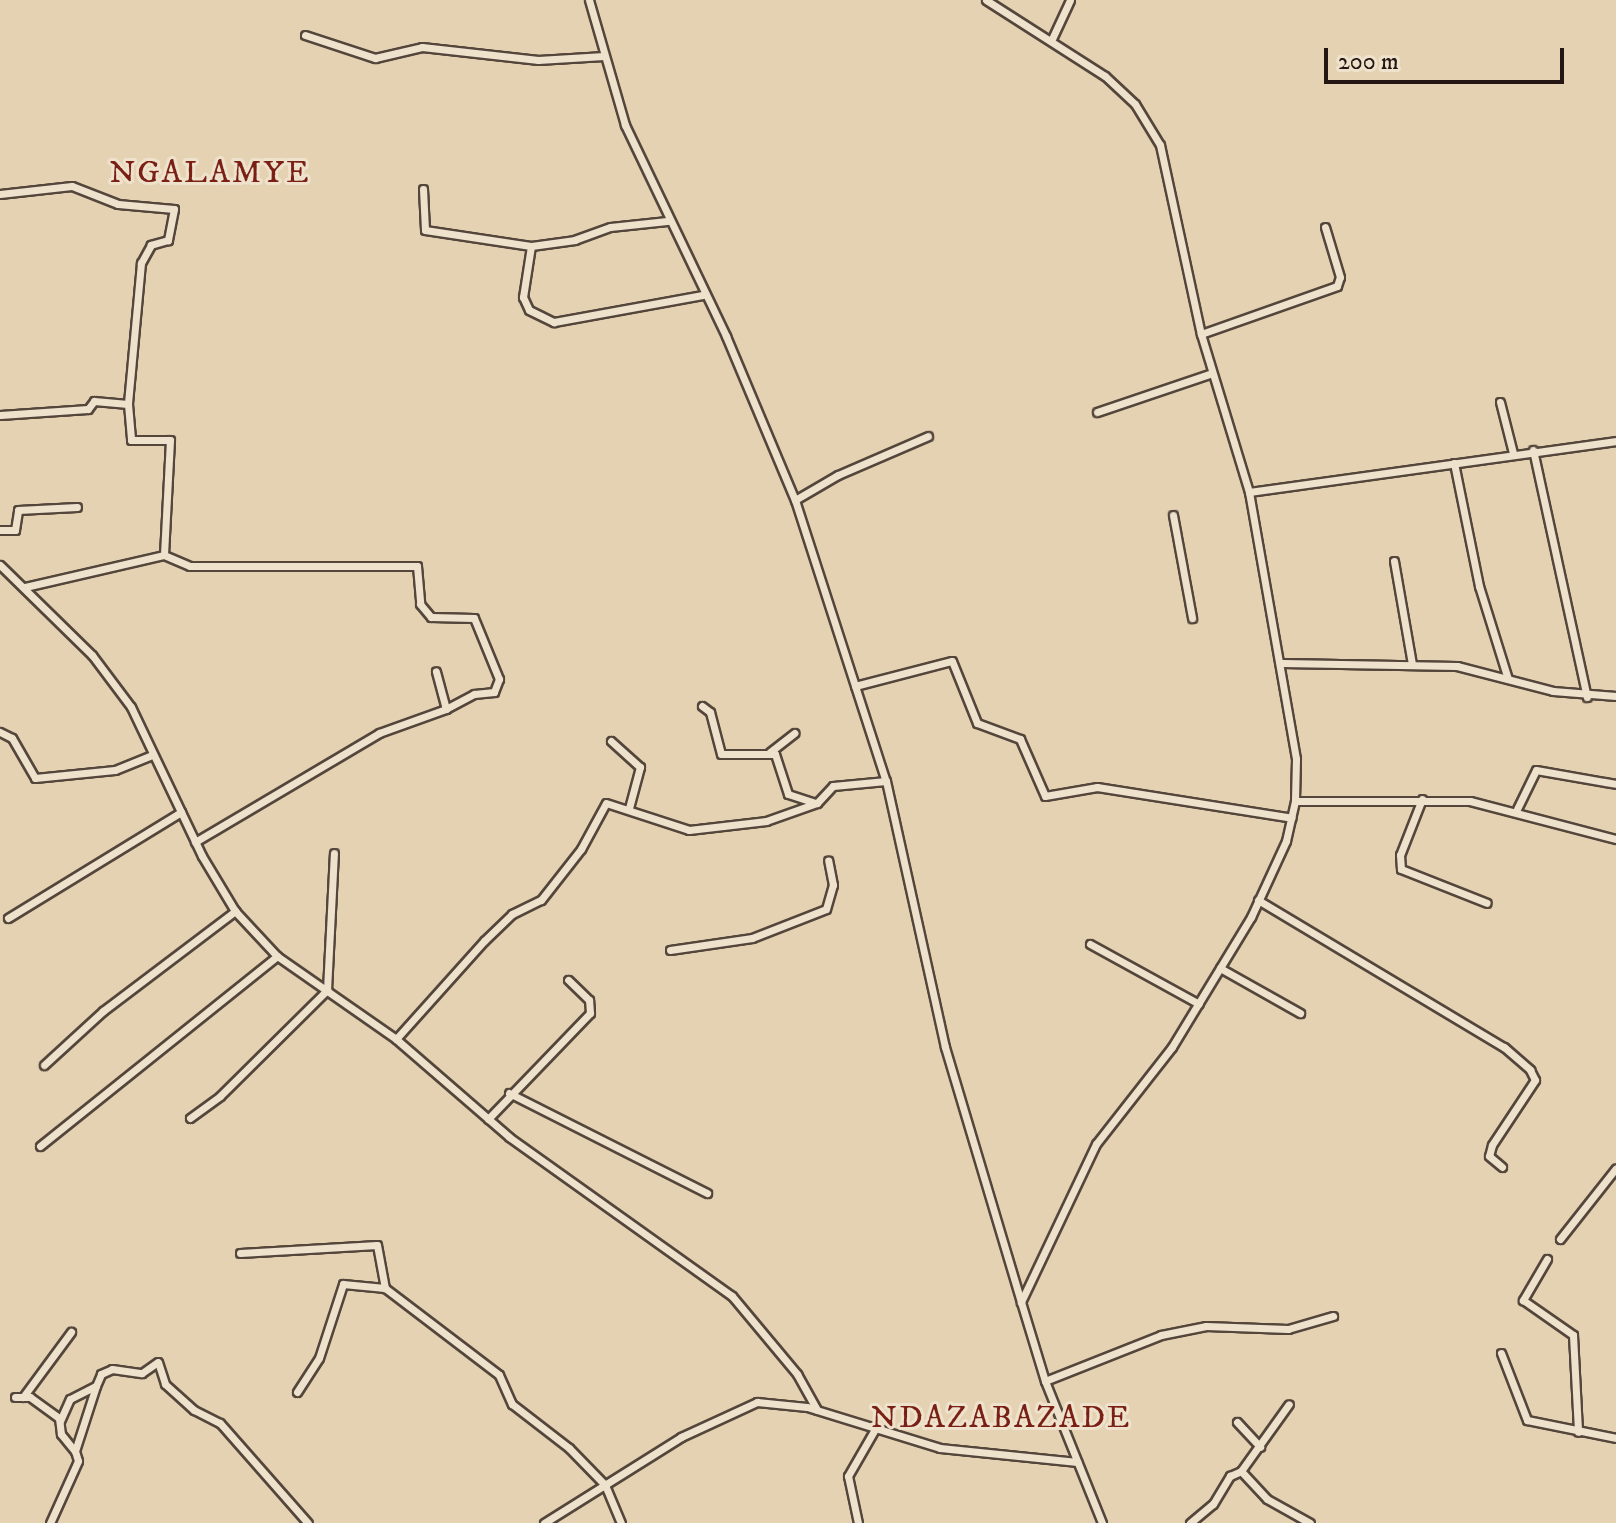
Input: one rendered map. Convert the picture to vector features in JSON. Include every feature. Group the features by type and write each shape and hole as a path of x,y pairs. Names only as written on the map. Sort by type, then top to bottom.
{"street":[{"path":"589,0 625,125 795,500 886,781 945,1047 1021,1302 1045,1381 1102,1523"},
{"path":"986,0 1105,76 1148,122 1160,145 1201,334 1249,492 1282,663 1296,759 1292,818 1258,900 1199,1004 1096,1144 1021,1302"},
{"path":"1051,41 1070,0"},
{"path":"305,35 375,58 422,47 538,60 604,56"},
{"path":"0,194 72,186 118,204 174,209 168,240 151,245 141,263 128,404 131,440 170,440 164,555"},
{"path":"423,189 425,230 531,246 575,240 610,227 667,221"},
{"path":"1201,334 1337,286 1340,277 1325,227"},
{"path":"531,246 523,297 538,318 554,322 703,295"},
{"path":"1097,412 1212,373"},
{"path":"0,415 88,409 94,401 128,404"},
{"path":"1500,402 1513,453"},
{"path":"795,500 928,436"},
{"path":"1249,492 1533,450 1616,441"},
{"path":"1533,450 1587,697"},
{"path":"1454,463 1479,586 1508,679"},
{"path":"0,530 15,530 18,510 77,507"},
{"path":"1173,515 1192,618"},
{"path":"25,587 164,555 190,566 417,566 420,604 431,617 474,618 499,679 494,692 462,698 446,709 379,733 195,842"},
{"path":"1394,561 1412,664"},
{"path":"0,565 92,655 131,707 195,842 235,911 277,956 396,1039 488,1119 732,1296 797,1374 817,1410"},
{"path":"855,686 952,661 977,723 1020,739 1045,796 1097,787 1292,818"},
{"path":"1282,663 1457,666 1587,697 1616,696"},
{"path":"436,671 446,709"},
{"path":"702,706 710,712 721,754 770,752 794,733"},
{"path":"0,732 12,738 35,778 115,770 152,755"},
{"path":"611,741 640,767 629,808"},
{"path":"770,752 779,762 788,794 788,815"},
{"path":"1517,809 1536,770 1616,784"},
{"path":"396,1039 512,914 541,900 581,849 606,803 629,808 668,827 689,830 788,815 817,803 833,786 886,781"},
{"path":"788,794 817,803"},
{"path":"1295,801 1358,804 1422,799 1517,809 1616,839"},
{"path":"1422,799 1400,855 1401,869 1487,903"},
{"path":"8,918 181,812"},
{"path":"190,1118 220,1096 327,990 334,853"},
{"path":"670,950 752,938 826,909 833,885 828,860"},
{"path":"1258,900 1504,1047 1530,1070 1535,1080 1492,1145 1489,1156 1502,1167"},
{"path":"44,1065 103,1011 235,911"},
{"path":"1090,944 1199,1004"},
{"path":"40,1146 277,956"},
{"path":"1220,968 1300,1013"},
{"path":"488,1119 509,1093 590,1013 589,1000 568,980"},
{"path":"509,1093 707,1193"},
{"path":"1560,1239 1616,1168"},
{"path":"240,1253 377,1245 385,1288"},
{"path":"1547,1259 1523,1300 1573,1335 1578,1432"},
{"path":"297,1392 319,1358 343,1284 385,1288 499,1375 512,1404 569,1448 605,1485 621,1523"},
{"path":"1045,1381 1103,1354 1161,1335 1206,1326 1288,1329 1333,1316"},
{"path":"60,1421 19,1397 71,1332"},
{"path":"1501,1353 1527,1420 1616,1438"},
{"path":"75,1451 101,1374 112,1369 142,1373 158,1362 165,1384 194,1410 220,1423 308,1523"},
{"path":"50,1523 78,1461 75,1451 61,1434 60,1421 70,1399 96,1386"},
{"path":"544,1523 729,1411 778,1400 971,1453 1077,1462"},
{"path":"1190,1523 1213,1504 1230,1476 1241,1471 1289,1404"},
{"path":"1237,1422 1260,1447"},
{"path":"858,1523 848,1476 875,1429"},
{"path":"1241,1471 1267,1499 1310,1523"}],"district":[{"name":"NGALAMYE","path":"210,173"},
{"name":"NDAZABAZADE","path":"1001,1418"}]}
